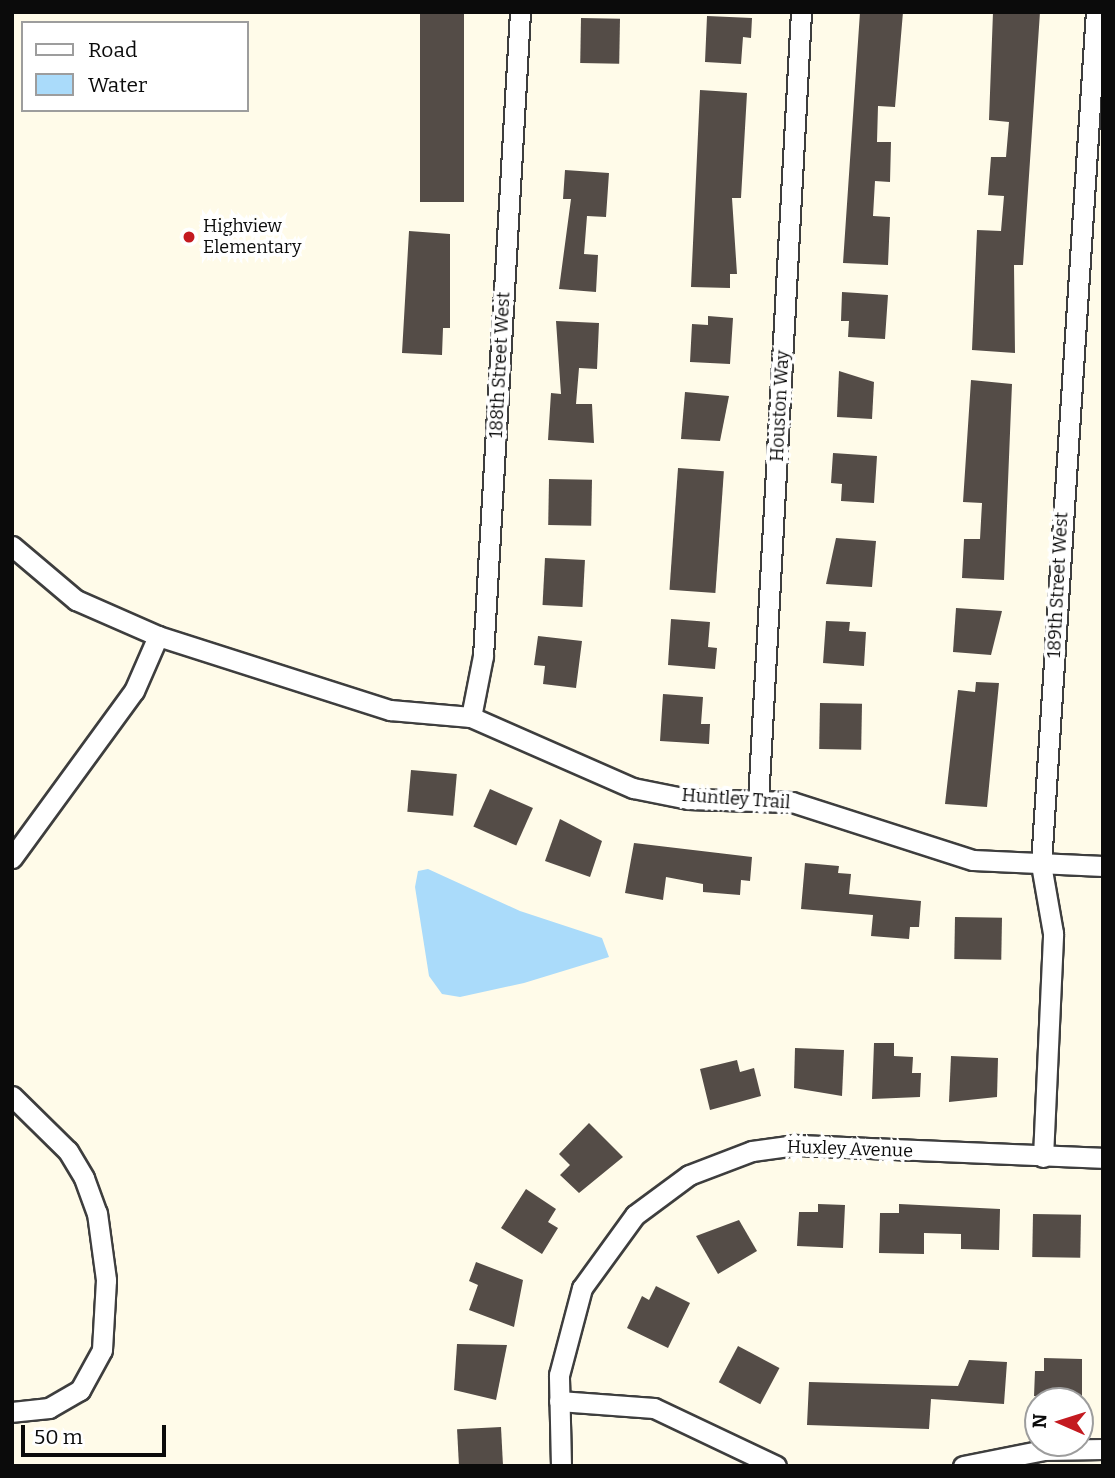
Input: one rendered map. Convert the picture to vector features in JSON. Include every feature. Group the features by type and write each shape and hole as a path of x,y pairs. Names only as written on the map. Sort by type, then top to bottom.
{"street":[{"name":"188th Street West","path":"471,717 483,656 520,12"},
{"name":"Houston Way","path":"758,801 801,12"},
{"name":"189th Street West","path":"1043,1157 1053,933 1041,864 1096,12"},
{"name":"Huntley Trail","path":"12,546 76,600 158,636 390,710 471,717 633,788 688,799 758,801 841,813 924,849 973,860 1103,866"},
{"path":"12,858 134,691 158,636"},
{"path":"12,1096 68,1151 84,1178 97,1213 106,1280 102,1350 80,1390 49,1408 12,1412"},
{"name":"Huxley Avenue","path":"561,1466 559,1401 567,1330 593,1268 635,1215 689,1175 752,1151 796,1145 1103,1158"},
{"path":"559,1401 654,1408 776,1466"},
{"path":"962,1466 1044,1450 1103,1449"}],"water":[{"path":"428,869 520,911 602,938 609,957 524,983 460,997 442,994 429,976 415,887 418,871"}],"building":[{"path":"420,12 464,12 464,202 420,202"},
{"path":"860,12 903,12 895,107 878,106 877,142 891,142 890,182 875,181 873,216 890,217 888,265 843,263"},
{"path":"993,12 1040,12 1023,265 1014,265 1015,353 972,350 977,230 1001,231 1004,196 988,195 991,157 1006,157 1009,122 989,120"},
{"path":"707,16 752,18 751,38 743,37 741,64 705,62"},
{"path":"581,18 620,19 619,64 580,63"},
{"path":"700,90 747,93 741,198 732,198 737,274 730,274 730,288 691,287"},
{"path":"565,170 609,173 606,217 587,216 584,254 598,255 596,292 559,289 571,199 563,199"},
{"path":"409,231 450,234 450,328 443,328 442,355 402,353"},
{"path":"842,292 888,295 885,339 848,337 849,321 841,321"},
{"path":"708,316 733,318 730,364 690,362 692,324 708,325"},
{"path":"556,321 599,323 597,369 579,368 576,404 592,404 594,443 548,440 551,393 561,394"},
{"path":"839,371 874,382 872,419 837,417"},
{"path":"971,380 1012,384 1004,580 962,578 964,539 980,539 982,503 963,502"},
{"path":"685,392 729,396 720,441 681,439"},
{"path":"833,453 877,456 874,503 841,501 842,484 831,483"},
{"path":"678,468 724,471 715,593 669,590"},
{"path":"549,479 592,480 591,526 548,525"},
{"path":"836,538 876,541 872,587 826,584"},
{"path":"545,558 585,560 582,607 543,605"},
{"path":"956,608 1002,611 991,655 953,652"},
{"path":"671,619 710,622 708,647 717,648 715,669 668,665"},
{"path":"826,621 850,622 849,631 866,632 864,666 823,663"},
{"path":"538,636 582,641 576,688 543,684 545,666 534,665"},
{"path":"976,682 999,683 987,807 945,804 958,690 975,692"},
{"path":"663,694 703,697 701,724 710,724 709,744 660,741"},
{"path":"820,703 862,704 861,750 819,749"},
{"path":"411,770 457,774 453,816 407,812"},
{"path":"490,789 533,808 516,846 473,826"},
{"path":"560,819 602,841 590,877 545,861"},
{"path":"634,843 752,857 750,881 741,880 740,895 703,892 703,884 666,877 663,900 625,893"},
{"path":"805,863 839,866 838,873 851,874 849,894 921,901 919,927 910,927 909,939 871,936 873,915 801,909"},
{"path":"955,917 1002,918 1001,960 954,959"},
{"path":"874,1043 894,1043 894,1056 913,1057 912,1073 921,1073 920,1097 872,1099"},
{"path":"795,1048 844,1050 842,1096 794,1088"},
{"path":"951,1056 998,1058 997,1097 949,1102"},
{"path":"737,1060 740,1072 754,1068 761,1096 710,1110 700,1069"},
{"path":"589,1123 623,1157 579,1193 560,1175 570,1165 559,1154"},
{"path":"526,1189 556,1209 548,1222 558,1228 542,1254 501,1228"},
{"path":"818,1204 845,1205 843,1248 797,1246 799,1212 818,1212"},
{"path":"899,1204 1000,1209 999,1250 961,1249 961,1234 924,1233 924,1254 879,1253 880,1213 899,1213"},
{"path":"1033,1214 1081,1215 1080,1258 1032,1257"},
{"path":"739,1220 757,1251 718,1274 696,1236"},
{"path":"476,1262 523,1280 514,1327 469,1310 478,1285 469,1281"},
{"path":"656,1286 690,1303 668,1348 627,1328 642,1296 649,1300"},
{"path":"457,1344 507,1345 496,1400 454,1390"},
{"path":"738,1346 779,1368 760,1404 719,1382"},
{"path":"1044,1358 1082,1359 1082,1387 1034,1387 1035,1371 1044,1371"},
{"path":"969,1360 1007,1362 1004,1404 931,1399 929,1429 807,1425 809,1382 958,1386"},
{"path":"501,1427 503,1466 459,1466 457,1429"}],"place":[{"name":"Highview Elementary","path":"189,237"}]}
